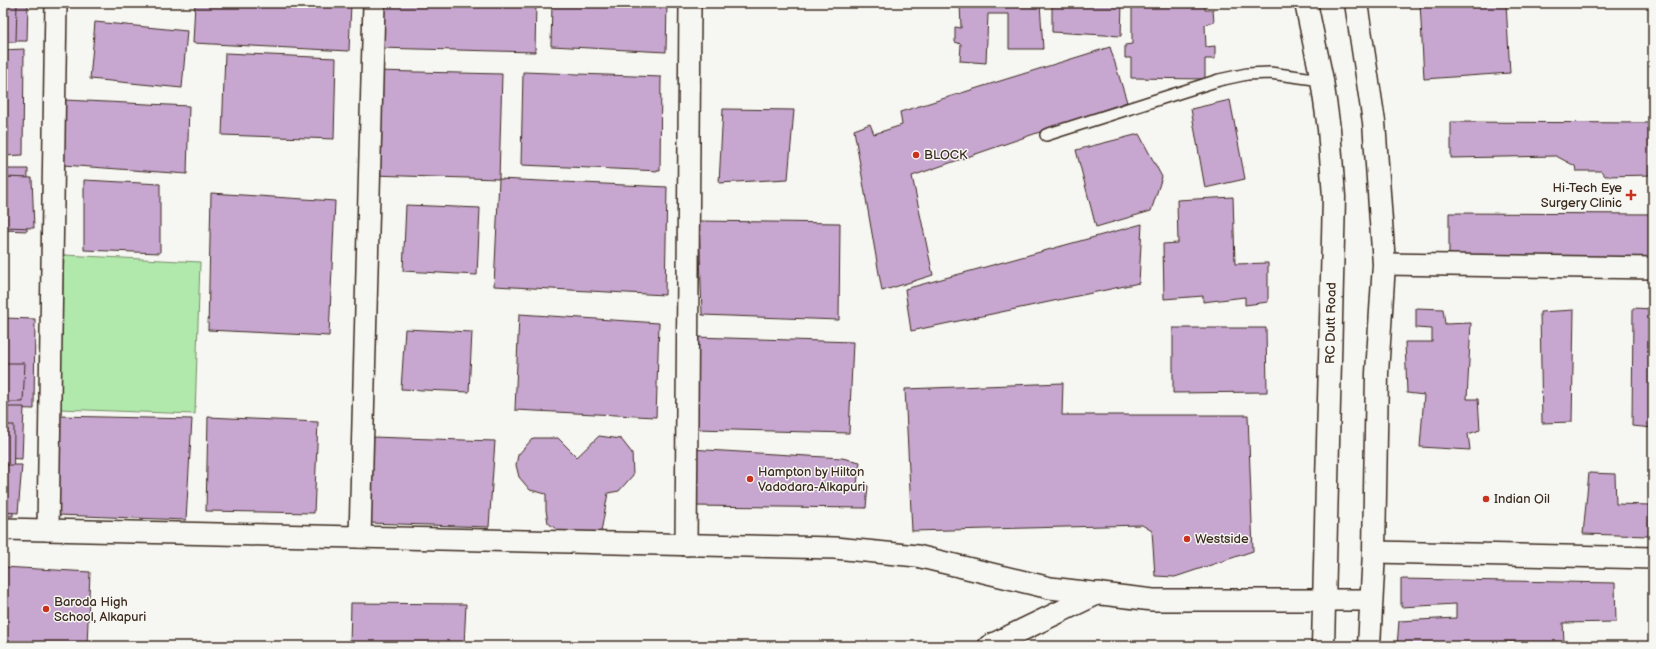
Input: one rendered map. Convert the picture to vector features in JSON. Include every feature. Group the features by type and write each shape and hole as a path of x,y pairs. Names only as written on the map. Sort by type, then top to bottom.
{"main road":[{"name":"RC Dutt Road","path":"1306,3 1322,80 1329,129 1334,197 1323,646"},
{"path":"1356,3 1374,122 1384,264 1377,373 1374,552 1369,646"}],"street":[{"path":"48,530 56,3"},
{"path":"360,537 374,3"},
{"path":"686,545 690,3"},
{"path":"1384,264 1653,268"},
{"path":"3,529 835,548 916,556 1050,588 1153,600 1371,600"},
{"path":"1374,552 1653,558"},
{"path":"989,646 1099,593"}],"lane":[{"path":"1046,135 1220,80 1247,74 1270,73 1322,80"}],"green space":[{"path":"64,255 200,262 195,414 59,409"}],"building":[{"path":"3,3 28,3 27,41 3,41"},
{"path":"3,3 17,3 16,42 3,42"},
{"path":"195,3 351,3 349,51 193,43"},
{"path":"378,3 536,3 535,52 377,48"},
{"path":"552,3 667,3 666,52 551,46"},
{"path":"960,3 1040,3 1043,49 1009,49 1009,14 988,14 986,63 960,61 961,44 955,42 955,27 961,28"},
{"path":"1052,3 1122,3 1121,36 1052,32"},
{"path":"1132,3 1205,3 1205,10 1213,10 1214,22 1205,25 1206,47 1215,46 1215,59 1205,59 1205,79 1131,78 1131,58 1125,58 1125,45 1132,44"},
{"path":"1420,3 1506,3 1510,73 1424,79"},
{"path":"95,22 187,31 182,88 90,79"},
{"name":"BLOCK","path":"1110,47 1127,102 912,176 933,275 882,291 854,130 870,124 874,134 902,125 900,112"},
{"path":"24,49 23,155 3,156 3,50"},
{"path":"225,53 336,58 334,139 222,135"},
{"path":"375,71 502,74 499,179 372,175"},
{"path":"523,72 661,77 660,171 521,165"},
{"path":"65,100 189,106 187,174 63,165"},
{"path":"1230,100 1245,179 1205,188 1191,109"},
{"path":"723,109 794,110 788,179 719,183"},
{"path":"1451,122 1653,123 1653,175 1605,176 1601,171 1576,171 1575,166 1556,156 1451,158"},
{"path":"3,127 8,127 7,160 3,160"},
{"path":"1139,134 1162,177 1151,211 1096,227 1076,150"},
{"path":"3,169 28,169 27,231 3,230"},
{"path":"3,177 32,178 34,228 3,227"},
{"path":"499,179 667,187 665,295 494,286"},
{"path":"84,180 160,184 160,253 84,250"},
{"path":"211,193 335,201 329,336 208,330"},
{"path":"1233,197 1235,264 1268,263 1268,302 1245,305 1245,297 1203,302 1203,296 1164,299 1163,244 1178,243 1177,200"},
{"path":"406,205 480,208 477,275 403,271"},
{"path":"1449,213 1653,214 1653,264 1449,260"},
{"path":"699,221 840,223 839,320 702,315"},
{"path":"1142,224 1139,283 911,331 905,289"},
{"path":"1416,308 1443,309 1445,324 1471,323 1467,399 1478,399 1480,430 1468,434 1470,450 1420,447 1424,395 1407,393 1405,342 1432,342 1432,329 1416,328"},
{"path":"1633,308 1653,309 1653,428 1632,426"},
{"path":"1574,310 1572,422 1542,423 1540,312"},
{"path":"519,314 659,323 656,417 515,410"},
{"path":"3,318 35,319 34,409 3,408"},
{"path":"1173,328 1266,328 1267,392 1173,393"},
{"path":"405,329 472,332 469,392 401,389"},
{"path":"695,337 853,342 849,433 695,429"},
{"path":"3,363 25,363 23,402 3,402"},
{"path":"1063,383 1062,415 1248,415 1253,551 1175,577 1155,576 1152,531 1142,525 912,531 905,389"},
{"path":"3,407 24,407 22,459 3,458"},
{"path":"59,416 192,419 186,520 58,515"},
{"path":"208,417 318,422 314,513 206,511"},
{"path":"3,425 14,425 13,516 3,516"},
{"path":"599,436 621,439 632,453 633,475 619,491 608,493 601,532 584,538 564,535 548,523 546,494 530,490 519,477 516,465 518,455 533,438 558,438 577,457"},
{"path":"371,437 495,441 489,527 369,523"},
{"path":"689,449 842,458 860,462 857,484 868,486 866,508 691,506"},
{"path":"3,465 22,465 18,513 3,512"},
{"path":"1589,473 1615,474 1616,504 1650,505 1649,536 1583,534"},
{"name":"Baroda High School, Alkapuri","path":"3,567 90,572 87,646 3,646"},
{"path":"1401,579 1615,583 1616,622 1563,623 1564,642 1499,642 1499,646 1397,646 1399,621 1456,618 1456,604 1401,607"},
{"path":"351,603 466,604 464,646 350,646"},
{"path":"113,643 217,646 113,646"}],"place":[{"name":"BLOCK","path":"916,155"},
{"name":"Hi-Tech Eye Surgery Clinic","path":"1631,195"},
{"name":"Hampton by Hilton Vadodara-Alkapuri","path":"750,479"},
{"name":"Indian Oil","path":"1486,499"},
{"name":"Westside","path":"1187,539"},
{"name":"Baroda High School, Alkapuri","path":"46,609"}]}
